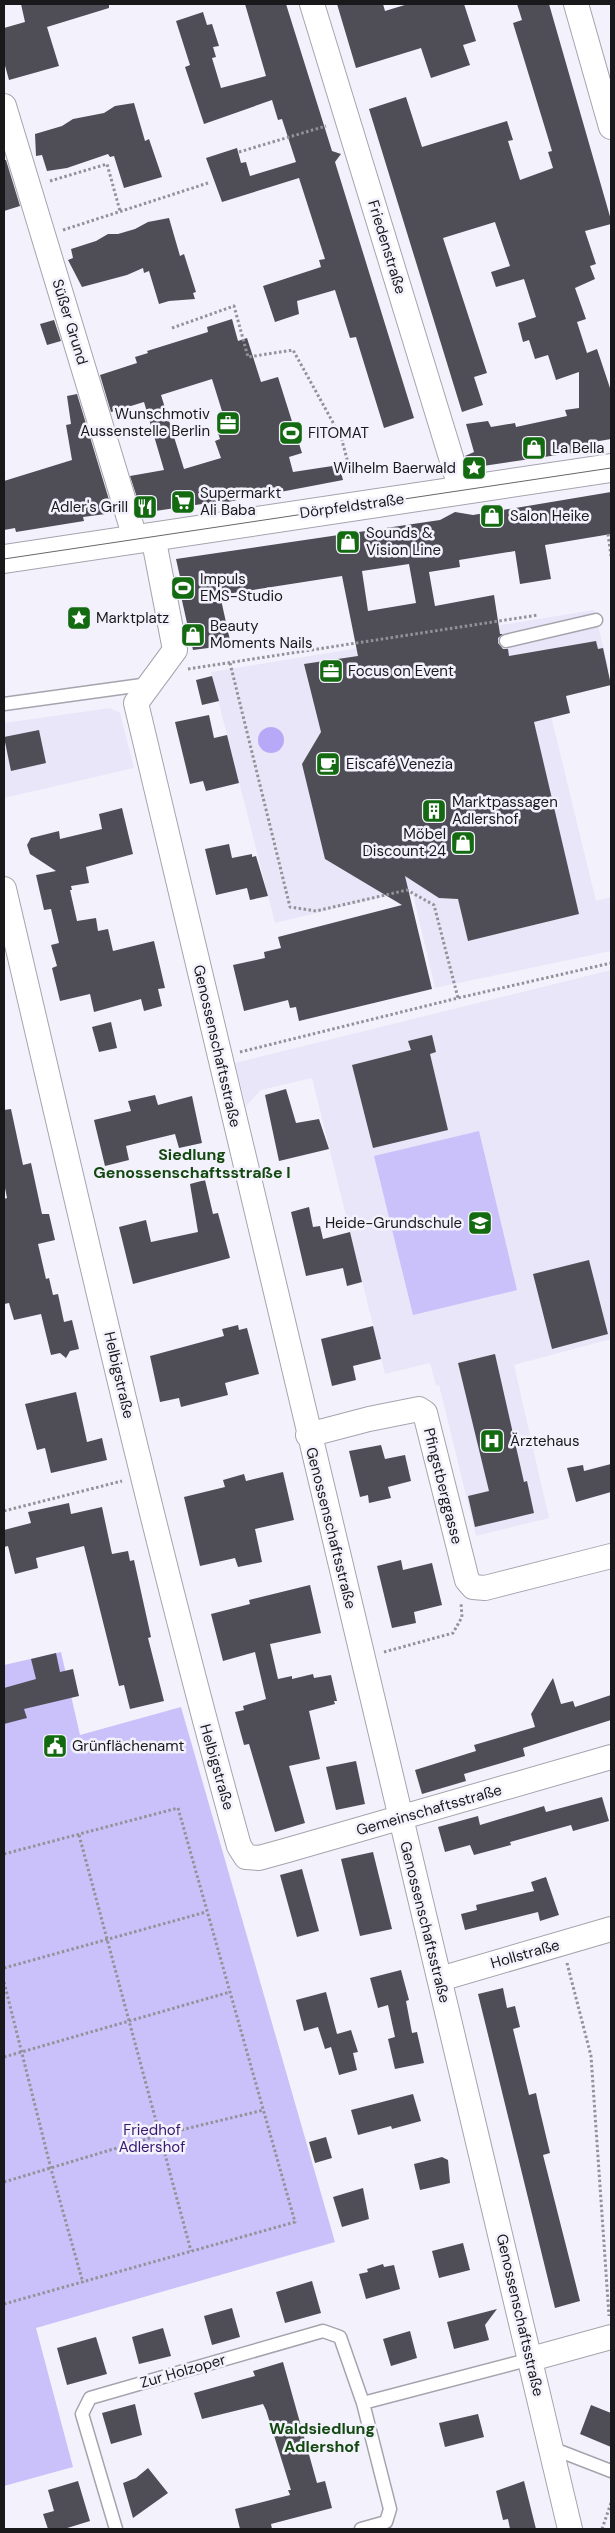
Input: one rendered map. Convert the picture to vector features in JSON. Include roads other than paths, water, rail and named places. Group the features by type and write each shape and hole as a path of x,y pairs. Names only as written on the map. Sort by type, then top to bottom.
{"street":[{"name":"Friedenstraße","path":"312,4 461,490"},
{"path":"576,4 611,128"},
{"name":"Süßer Grund","path":"4,106 43,236 144,537"},
{"name":"Dörpfeldstraße","path":"4,559 611,468"},
{"name":"Genossenschaftsstraße","path":"144,537 175,650 136,703 308,1435 531,2358 570,2529"},
{"name":"Helbigstraße","path":"4,889 196,1693 239,1846 246,1857"},
{"name":"Pfingstberggasse","path":"308,1435 369,1419 419,1409 425,1413 467,1580 473,1587 485,1588 611,1556"},
{"name":"Gemeinschaftsstraße","path":"246,1857 259,1858 611,1757"},
{"name":"Hollstraße","path":"440,1979 611,1929"},
{"path":"531,2358 610,2326"}],"lane":[{"path":"506,641 596,620"},
{"path":"4,704 154,680"},
{"name":"Zur Holzoper","path":"116,2529 82,2414 90,2398 323,2331 340,2337 363,2404 390,2509 386,2522 361,2529"},
{"path":"363,2404 531,2358"},
{"path":"553,2454 562,2452 611,2471"}],"tram line":[{"path":"4,559 611,468"}],"place":[{"name":"Wunschmotiv Aussenstelle Berlin","path":"228,423"},
{"name":"FITOMAT","path":"291,433"},
{"name":"La Bella","path":"534,448"},
{"name":"Wilhelm Baerwald","path":"474,468"},
{"name":"Supermarkt Ali Baba","path":"183,502"},
{"name":"Adler's Grill","path":"145,507"},
{"name":"Salon Heike","path":"492,516"},
{"name":"Sounds & Vision Line","path":"348,542"},
{"name":"Impuls EMS-Studio","path":"183,588"},
{"name":"Marktplatz","path":"79,618"},
{"name":"Beauty Moments Nails","path":"193,635"},
{"name":"Focus on Event","path":"331,671"},
{"name":"Eiscafé Venezia","path":"328,764"},
{"name":"Marktpassagen Adlershof","path":"434,811"},
{"name":"Möbel Discount 24","path":"463,843"},
{"name":"Heide-Grundschule","path":"480,1223"},
{"name":"Ärztehaus","path":"492,1441"},
{"name":"Grünflächenamt","path":"55,1746"}],"district":[{"name":"Siedlung Genossenschaftsstraße I","path":"192,1163"},
{"name":"Waldsiedlung Adlershof","path":"322,2437"}],"park label":[{"name":"Friedhof Adlershof","path":"152,2138"}]}
